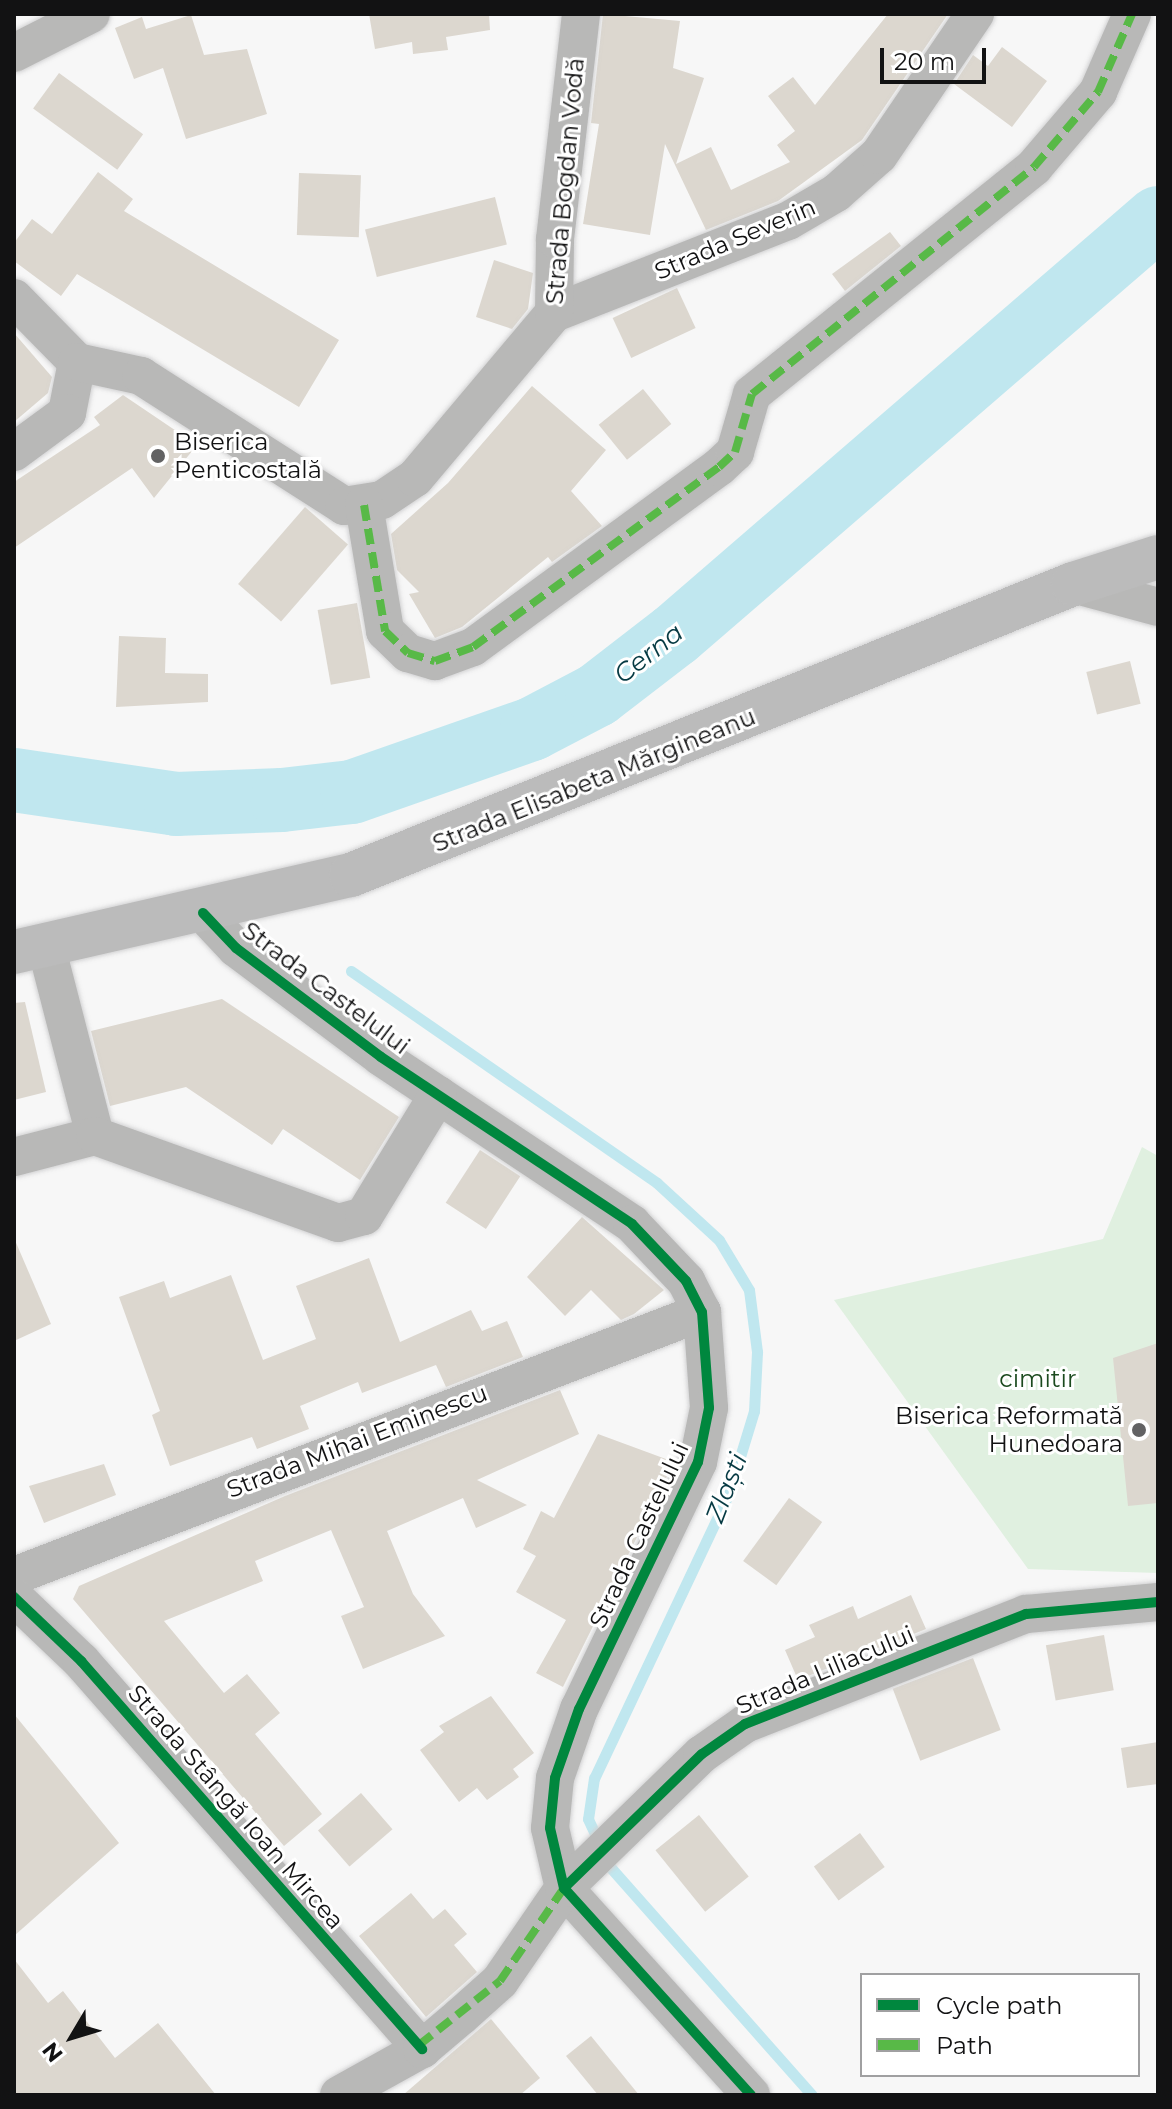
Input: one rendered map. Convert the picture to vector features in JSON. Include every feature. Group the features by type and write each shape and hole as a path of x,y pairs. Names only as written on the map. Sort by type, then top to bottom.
{"main road":[{"name":"Strada Elisabeta Mărgineanu","path":"30,949 203,913 351,875 1073,584 1158,557"}],"street":[{"path":"14,53 91,14"},
{"name":"Strada Bogdan Vodă","path":"364,505 393,493 443,453 554,313 555,239 581,14"},
{"name":"Strada Severin","path":"554,313 788,221 836,193 879,155 975,14"},
{"path":"14,298 77,362 141,376 323,497 364,505 385,631 408,653 435,661 473,647 719,467 735,452 752,394 1034,167 1098,92 1132,14"},
{"path":"14,452 67,413 77,362"},
{"path":"1073,584 1158,607"},
{"name":"Strada Castelului","path":"203,913 260,967 438,1095 632,1224 686,1281 702,1312 709,1408 698,1462 579,1709 555,1778 550,1828 564,1888 751,2095"},
{"path":"30,949 95,1136"},
{"path":"14,1157 95,1136 338,1223 364,1216 438,1095"},
{"name":"Strada Mihai Eminescu","path":"14,1576 702,1312"},
{"name":"Strada Stângă Ioan Mircea","path":"14,1597 81,1661 422,2049"},
{"name":"Strada Liliacului","path":"339,2095 422,2049 500,1981 564,1888 673,1782 745,1724 951,1639 1026,1614 1158,1602"}],"green space":[{"name":"cimitir","path":"1142,1147 1158,1156 1158,1573 1028,1569 834,1300 1103,1239"}],"building":[{"path":"369,14 489,14 490,30 446,37 448,50 413,54 412,42 375,49"},
{"path":"603,14 680,21 673,68 704,78 676,164 711,147 731,190 790,162 777,145 795,131 768,96 793,77 815,105 888,14 948,14 862,140 778,201 706,230 665,144 650,235 583,224 599,124 591,123"},
{"path":"191,15 204,55 247,49 267,114 186,139 163,68 134,79 115,28 142,17 146,29"},
{"path":"1002,47 1047,81 1012,127 954,84 973,55 988,66"},
{"path":"59,73 143,134 117,170 33,109"},
{"path":"98,172 133,199 124,211 339,340 299,407 77,274 61,296 14,261 14,243 32,219 52,234"},
{"path":"299,173 361,175 359,237 297,235"},
{"path":"495,197 507,245 377,277 365,229"},
{"path":"890,232 901,246 845,291 832,274"},
{"path":"494,260 533,273 528,309 512,329 476,317"},
{"path":"677,288 696,328 631,358 613,318"},
{"path":"14,333 52,377 48,393 14,422"},
{"path":"532,386 606,450 571,491 602,526 552,562 548,557 462,627 435,638 409,594 419,592 397,570 391,534 448,483"},
{"path":"643,389 671,424 627,460 599,425"},
{"path":"123,395 197,445 154,498 132,468 14,548 14,482 100,425 94,417"},
{"path":"305,507 348,544 281,621 238,584"},
{"path":"357,603 370,678 331,685 318,610"},
{"path":"119,636 166,638 165,673 208,674 208,702 116,707"},
{"path":"1130,661 1141,704 1097,715 1086,672"},
{"path":"222,999 399,1117 360,1180 283,1129 272,1145 186,1087 110,1106 91,1031"},
{"path":"25,1002 46,1092 14,1100 14,1003"},
{"path":"480,1150 520,1176 486,1229 446,1203"},
{"path":"582,1217 664,1290 634,1314 621,1320 591,1290 565,1316 527,1277"},
{"path":"14,1238 51,1324 14,1341"},
{"path":"369,1258 400,1342 471,1310 482,1331 507,1321 523,1357 446,1387 436,1365 362,1393 358,1382 300,1406 309,1429 257,1449 252,1437 170,1466 152,1415 160,1411 119,1297 164,1281 170,1298 231,1275 263,1360 316,1339 296,1286"},
{"name":"Biserica Reformată Hunedoara","path":"1158,1343 1158,1503 1128,1506 1113,1358"},
{"path":"560,1390 579,1434 477,1480 527,1505 476,1528 463,1498 387,1531 413,1594 445,1636 363,1669 341,1616 364,1607 331,1530 255,1561 263,1581 164,1621 224,1693 247,1674 280,1713 255,1734 322,1814 284,1846 73,1599 79,1586 285,1496"},
{"path":"598,1434 674,1462 563,1687 536,1673 566,1620 516,1592 536,1556 523,1549 541,1511 554,1518"},
{"path":"104,1464 116,1495 44,1523 29,1486"},
{"path":"789,1498 822,1522 776,1585 743,1561"},
{"path":"911,1595 926,1629 798,1680 785,1650 815,1637 809,1625 853,1606 858,1619"},
{"path":"1104,1635 1114,1690 1056,1700 1046,1645"},
{"path":"973,1658 1001,1730 920,1761 893,1689"},
{"path":"491,1696 534,1753 513,1769 519,1777 487,1800 477,1788 459,1802 420,1750 444,1732 439,1726"},
{"path":"14,1714 119,1843 14,1936"},
{"path":"1158,1742 1158,1784 1127,1788 1121,1748"},
{"path":"361,1793 392,1829 349,1867 318,1830"},
{"path":"699,1815 749,1876 705,1912 655,1850"},
{"path":"860,1833 885,1867 839,1900 814,1867"},
{"path":"411,1893 433,1919 445,1909 467,1934 454,1945 477,1972 426,2017 359,1936"},
{"path":"14,1959 48,2003 63,1991 115,2058 158,2023 216,2095 14,2095"},
{"path":"491,2019 540,2078 520,2095 403,2095"},
{"path":"591,2036 639,2095 598,2095 566,2056"}],"waterway":[{"name":"Cerna","path":"14,780 176,804 282,800 352,792 532,729 597,695 675,635 1158,218"},
{"name":"Zlaști","path":"351,971 657,1183 719,1240 749,1290 757,1352 754,1411 729,1493 594,1778 588,1819 611,1868 812,2095"}],"marked path":[{"path":"364,505 385,631 408,653 435,661 473,647 719,467 735,452 752,394 1034,167 1098,92 1132,14"},
{"path":"419,2045 500,1981 564,1888 568,1892"}],"cycle path":[{"path":"203,913 236,948 381,1057 632,1224 686,1281 702,1312 709,1408 698,1462 579,1709 555,1778 550,1828 564,1888 751,2095"},
{"path":"14,1597 81,1661 422,2049"},
{"path":"564,1888 702,1754 745,1724 1026,1614 1158,1602"}],"place":[{"name":"Biserica Penticostală","path":"158,456"},
{"name":"Biserica Reformată Hunedoara","path":"1139,1430"}]}
